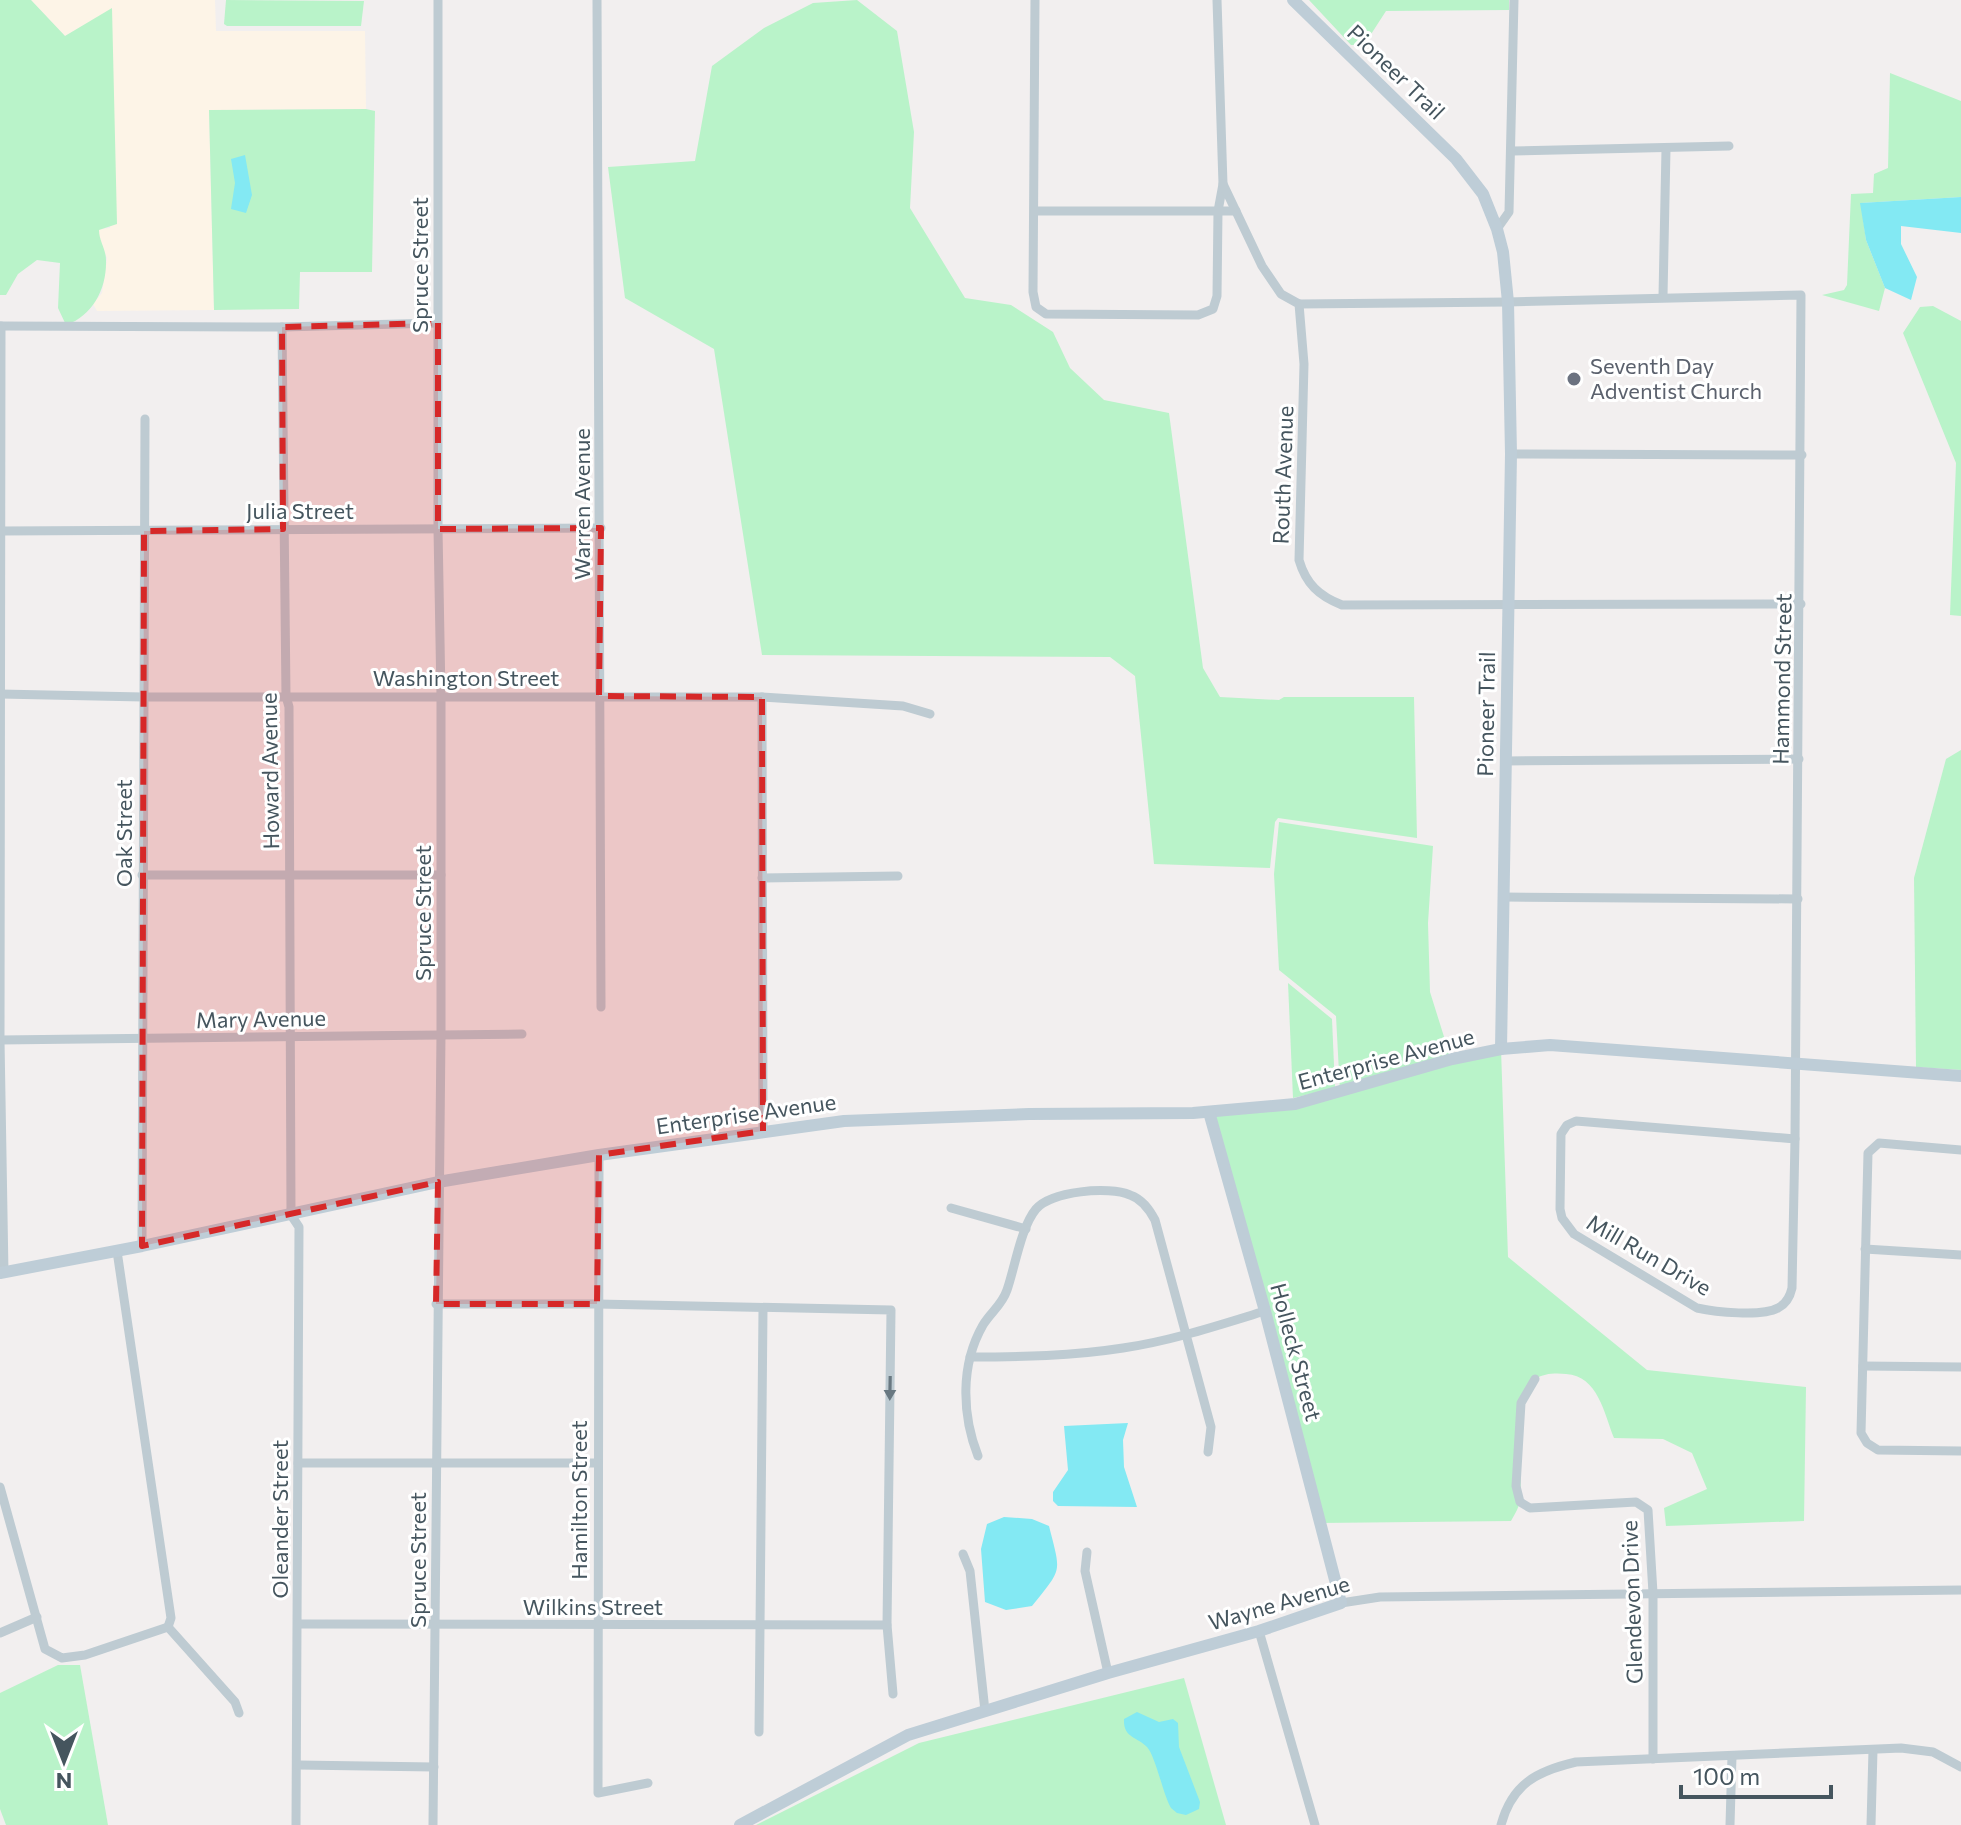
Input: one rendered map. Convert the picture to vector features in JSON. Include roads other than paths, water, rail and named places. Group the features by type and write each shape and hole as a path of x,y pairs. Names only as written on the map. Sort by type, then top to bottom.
{"street":[{"name":"Spruce Street","path":"433,1825 441,1034 438,0"},
{"name":"Warren Avenue","path":"597,0 601,1007"},
{"path":"1035,0 1033,292 1036,307 1046,314 1198,315 1213,309 1217,296 1218,211 1223,184 1217,0"},
{"name":"Pioneer Trail","path":"1293,0 1456,159 1483,194 1503,252 1508,302 1511,454 1501,1049"},
{"path":"1497,229 1509,212 1514,0"},
{"path":"1512,151 1729,146"},
{"path":"1223,184 1268,275 1281,294 1299,304 1508,302 1663,296 1666,149"},
{"path":"1035,211 1236,211"},
{"name":"Hammond Street","path":"1663,296 1801,295 1796,1064"},
{"name":"Routh Avenue","path":"1299,304 1304,364 1299,554 1303,575 1324,598 1342,605 1509,603"},
{"path":"2,1273 0,326 282,327 438,323"},
{"name":"Howard Avenue","path":"282,327 286,696 289,707 291,1215"},
{"name":"Oak Street","path":"142,1246 145,419"},
{"path":"1511,454 1802,455"},
{"name":"Julia Street","path":"0,531 601,528"},
{"path":"1509,603 1801,604"},
{"name":"Washington Street","path":"1,694 143,697 762,697 903,706 930,714"},
{"path":"762,697 763,1131"},
{"path":"1505,761 1799,759"},
{"path":"142,875 441,875"},
{"path":"762,878 898,876"},
{"path":"1503,897 1798,899"},
{"name":"Mary Avenue","path":"0,1040 522,1034"},
{"path":"1501,1049 1550,1045 1961,1076"},
{"name":"Enterprise Avenue","path":"2,1273 438,1182 599,1155 844,1121 1209,1112 1295,1104 1408,1071 1501,1049"},
{"name":"Mill Run Drive","path":"1795,1139 1576,1121 1567,1125 1561,1134 1562,1218 1574,1234 1697,1308 1768,1312 1781,1307 1790,1297 1792,1288 1795,1139 1796,1064"},
{"name":"Holleck Street","path":"1209,1112 1265,1311 1341,1603"},
{"path":"1961,1150 1879,1143 1868,1153 1861,1433 1867,1443 1878,1450 1961,1451"},
{"name":"Hamilton Street","path":"599,1155 598,1793 648,1783"},
{"path":"978,1456 968,1431 965,1385 970,1357 983,1325 1003,1302 1026,1229 1036,1209 1064,1193 1117,1192 1138,1199 1155,1220 1211,1427 1208,1452"},
{"path":"951,1208 1026,1229"},
{"name":"Oleander Street","path":"291,1215 299,1227 296,1825"},
{"path":"1865,1249 1961,1255"},
{"path":"117,1251 171,1618 168,1627"},
{"path":"436,1304 891,1310 887,1625 893,1694"},
{"path":"759,1732 763,1309"},
{"path":"970,1357 1062,1355 1125,1348 1188,1334 1265,1311"},
{"path":"1863,1366 1961,1367"},
{"name":"Glendevon Drive","path":"1535,1379 1521,1403 1516,1486 1520,1502 1530,1508 1636,1502 1648,1510 1653,1593 1653,1759"},
{"path":"298,1463 598,1463"},
{"path":"0,1487 45,1649 62,1658 85,1655 168,1627"},
{"path":"1087,1552 1085,1571 1108,1673"},
{"path":"963,1554 970,1571 985,1711"},
{"name":"Wayne Avenue","path":"740,1825 908,1735 1108,1673 1259,1631 1341,1603 1380,1597 1961,1590"},
{"path":"0,1633 37,1617"},
{"name":"Wilkins Street","path":"298,1624 887,1625"},
{"path":"168,1627 235,1702 239,1713"},
{"path":"1259,1631 1315,1825"},
{"path":"1501,1825 1514,1794 1529,1779 1547,1769 1576,1762 1923,1749 1961,1767"},
{"path":"1871,1825 1873,1750"},
{"path":"1730,1825 1732,1756"},
{"path":"298,1765 434,1767"}],"water":[{"path":"245,155 252,195 246,213 231,209 235,183 231,159"},
{"path":"1961,197 1961,233 1901,226 1901,244 1917,277 1911,300 1885,288 1866,240 1860,203"},
{"path":"1128,1423 1123,1440 1124,1467 1137,1507 1058,1506 1053,1501 1053,1492 1068,1470 1064,1426"},
{"path":"1004,1517 1032,1519 1049,1526 1057,1569 1032,1606 1006,1610 985,1602 981,1549 987,1524"},
{"path":"1137,1712 1159,1722 1173,1719 1178,1723 1179,1747 1200,1802 1199,1809 1186,1815 1171,1808 1150,1751 1131,1736 1124,1725 1124,1719"}],"place":[{"name":"Seventh Day Adventist Church","path":"1574,379"}]}
